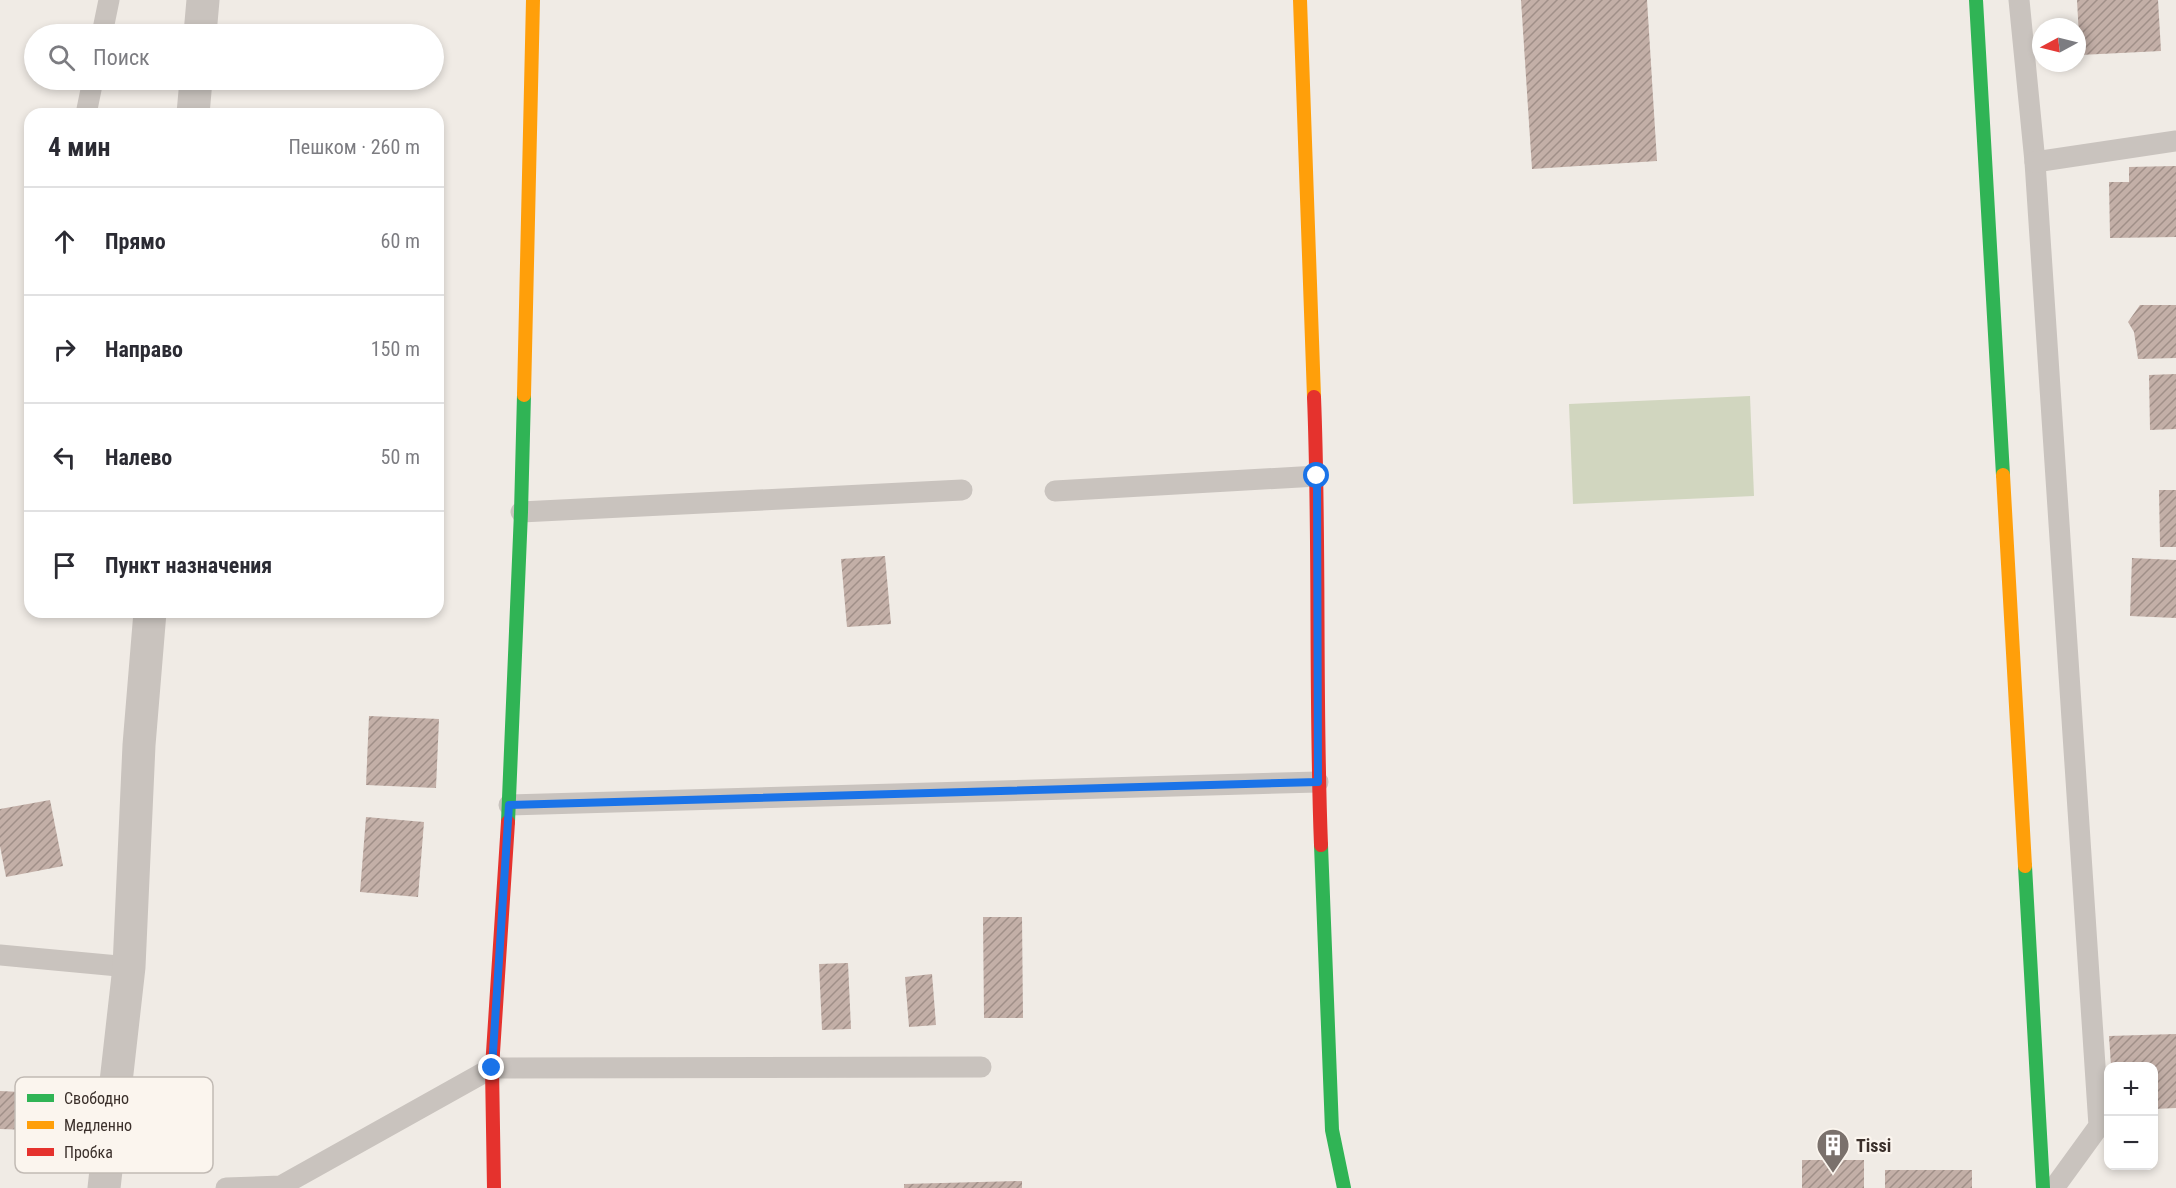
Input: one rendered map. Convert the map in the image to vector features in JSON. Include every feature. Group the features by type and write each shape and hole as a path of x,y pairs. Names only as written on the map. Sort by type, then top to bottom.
{"street":[{"path":"201,24 203,0"},
{"path":"494,1188 492,1068 509,805 520,512 533,0"},
{"path":"1300,0 1317,476 1318,782 1332,1131 1344,1188"},
{"path":"1976,0 2043,1188"},
{"path":"194,108 195,90"},
{"path":"117,1077 129,967 139,745 150,618"},
{"path":"104,1188 106,1173"}],"lane":[{"path":"104,24 109,0"},
{"path":"2019,0 2035,162 2098,1126 2055,1188"},
{"path":"87,108 91,90"},
{"path":"2035,162 2176,141"},
{"path":"1055,491 1317,476"},
{"path":"520,512 962,490"},
{"path":"509,805 1318,782"},
{"path":"0,955 129,967"},
{"path":"226,1188 281,1186 492,1068 981,1067"}],"green space":[{"path":"1750,396 1754,496 1573,504 1569,404"}],"building":[{"path":"1521,0 1647,0 1657,161 1532,169"},
{"path":"2077,0 2158,0 2161,51 2086,55 2086,18 2078,18"},
{"path":"2176,166 2176,237 2110,238 2109,182 2129,182 2129,167"},
{"path":"2140,305 2176,305 2176,358 2138,359 2134,332 2128,322"},
{"path":"2176,374 2176,429 2150,430 2149,375"},
{"path":"2159,490 2176,490 2176,547 2160,547"},
{"path":"885,556 891,624 847,627 841,559"},
{"path":"2132,558 2176,560 2176,618 2130,616"},
{"path":"369,716 439,719 436,788 366,785"},
{"path":"50,800 63,866 6,877 0,846 0,809"},
{"path":"366,817 424,822 418,897 360,892"},
{"path":"983,917 1022,917 1023,1018 984,1018"},
{"path":"848,963 851,1029 822,1030 819,964"},
{"path":"932,974 936,1025 909,1027 905,977"},
{"path":"2176,1034 2176,1108 2158,1109 2158,1062 2111,1062 2109,1036"},
{"path":"0,1091 15,1092 15,1129 0,1129"},
{"name":"Tissi","path":"1802,1160 1864,1160 1864,1188 1802,1188"},
{"path":"1885,1170 1972,1170 1972,1188 1885,1188"},
{"path":"1022,1181 1022,1188 904,1188 904,1184"}],"traffic: fast":[{"path":"1976,0 2003,475"},
{"path":"508,822 524,395"},
{"path":"1321,845 1332,1130 1344,1188"},
{"path":"2025,866 2043,1188"}],"traffic: slow":[{"path":"524,395 533,0"},
{"path":"1300,0 1314,397"},
{"path":"2003,475 2025,866"}],"traffic: jam":[{"path":"1314,397 1321,845"},
{"path":"494,1188 492,1068 508,822"}],"place":[{"name":"Tissi","path":"1833,1174"}],"route":[{"path":"492,1068 509,805 1318,782 1317,476"}]}
